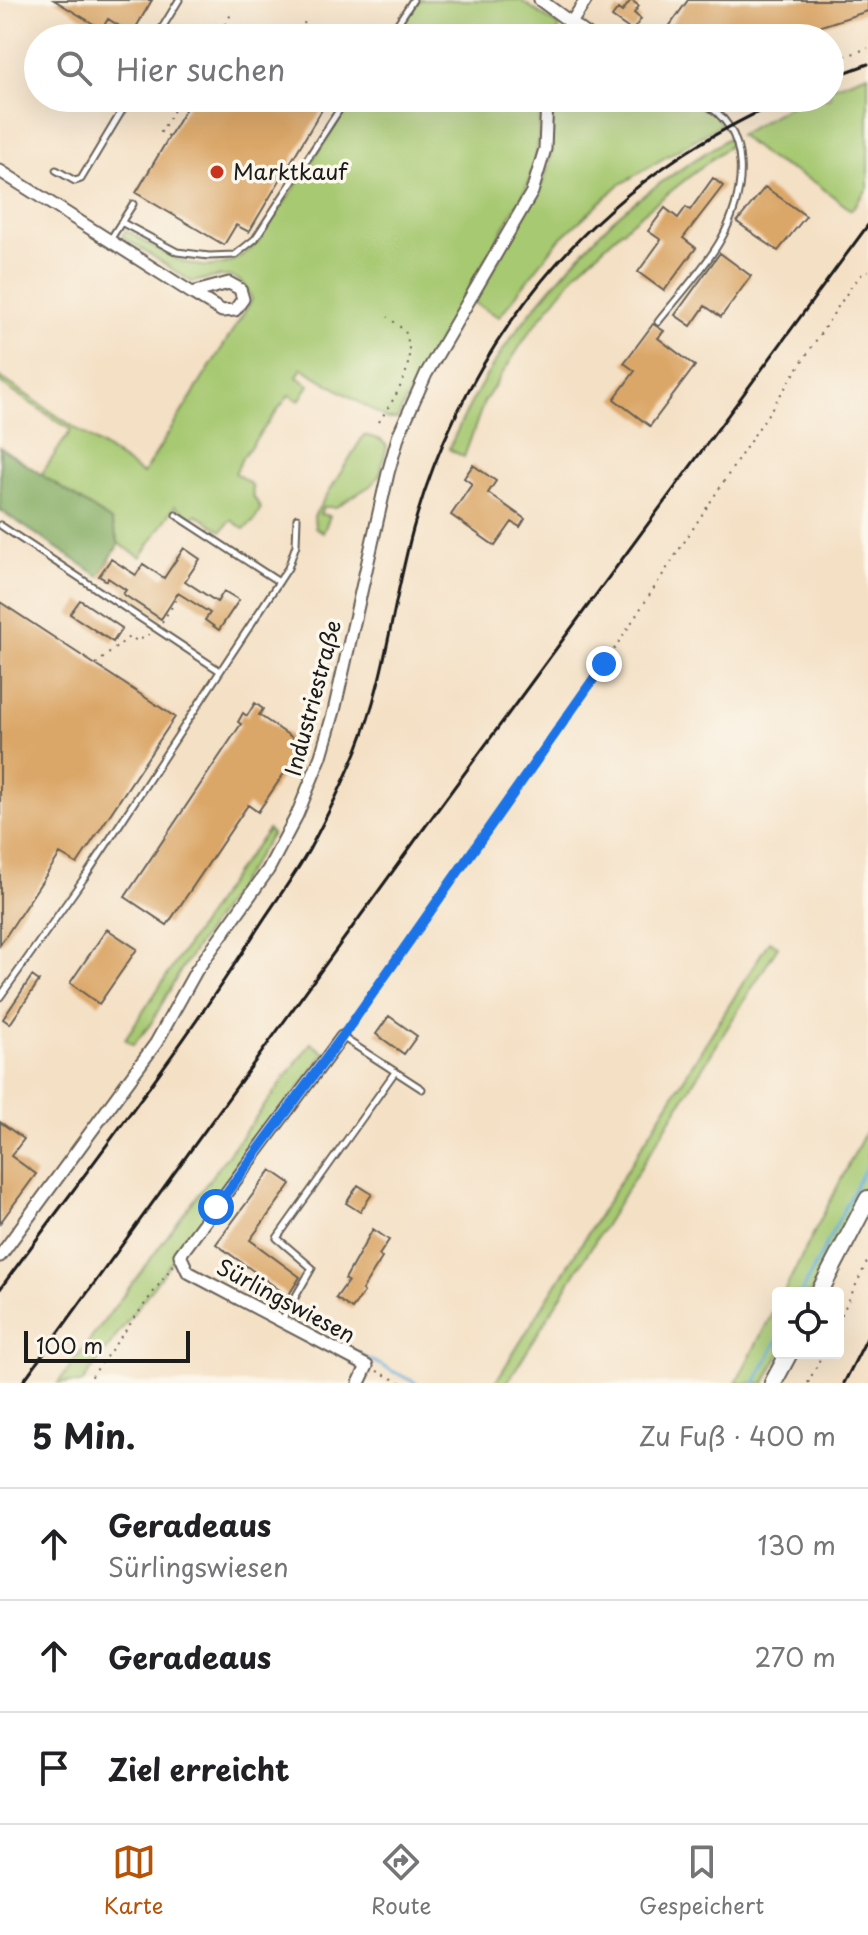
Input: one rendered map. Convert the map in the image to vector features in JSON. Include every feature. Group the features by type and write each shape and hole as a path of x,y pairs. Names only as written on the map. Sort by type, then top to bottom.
{"main road":[{"path":"822,1287 868,1199"},
{"path":"773,1383 786,1359"}],"street":[{"path":"540,0 570,23 586,0"},
{"name":"Industriestraße","path":"0,1256 156,1043 196,971 268,870 297,815 321,756 334,711 399,434 426,374 532,192 545,149 546,112"},
{"path":"0,171 192,293"},
{"path":"180,1255 342,1037"},
{"name":"Sürlingswiesen","path":"180,1255 188,1272 367,1366"},
{"path":"359,1383 367,1366"}],"lane":[{"path":"164,24 179,0"},
{"path":"397,24 413,0"},
{"path":"56,170 75,181 81,179 121,112"},
{"path":"121,222 177,252 235,255 255,239 338,112"},
{"path":"658,322 719,243 735,208 743,164 735,138 719,112"},
{"path":"110,241 133,204"},
{"path":"176,515 279,582"},
{"path":"0,997 87,874 288,568 296,545 297,518"},
{"path":"0,525 220,671"},
{"path":"342,1037 422,1089"},
{"path":"282,1321 312,1268 277,1238 395,1072"}],"path":[{"path":"225,24 233,11"},
{"path":"304,24 306,20"},
{"path":"844,57 868,48"},
{"path":"169,136 161,132 173,112"},
{"path":"342,1037 588,689 851,287 868,271"},
{"path":"379,422 404,380 408,362 405,331 388,317"},
{"path":"96,664 129,637 138,641 156,628 179,596"},
{"path":"87,1383 180,1255"},
{"path":"844,1310 868,1260"},
{"path":"808,1383 820,1359"},
{"path":"367,1366 401,1383"}],"green space":[{"path":"420,0 520,0 556,24 404,24"},
{"path":"868,74 868,188 851,210 816,183 768,158 739,135 779,112 844,112 844,83"},
{"path":"345,112 539,112 533,168 525,191 397,419 387,419 302,368 297,377 309,385 299,401 289,395 242,458 235,473 252,485 253,496 261,508 254,521 244,529 231,520 222,531 196,514 193,518 175,506 141,557 119,544 111,521 41,475 71,430 0,383 0,377 143,474 252,300 247,289 235,278 228,276 192,282 122,236 126,230 176,258 208,266 224,264 241,256 258,242"},
{"path":"553,112 710,112 721,124 619,185 558,241 499,317 474,303 544,180 551,155"},
{"path":"728,138 731,144 629,224 578,271 528,334 484,402 464,457 449,449 487,374 534,308 571,265 626,209"},
{"path":"364,435 381,440 387,446 380,474 373,484 336,507 323,507 320,514 330,516 323,533 315,527 314,516"},
{"path":"0,447 111,521 119,544 99,576 0,510"},
{"path":"268,830 272,834 181,970 150,1025 133,1045 125,1039 234,874"},
{"path":"769,941 778,946 507,1383 495,1383"},
{"path":"311,1043 325,1053 82,1383 58,1383"},
{"path":"868,1127 868,1182 814,1287 786,1287"},
{"path":"772,1314 772,1359 777,1359 765,1383 736,1383"}],"building":[{"path":"54,0 152,0 138,24 116,24 108,19 105,24 94,24"},
{"path":"631,0 639,6 634,13 641,19 637,24 622,24 612,17 618,9 622,12"},
{"path":"688,0 868,0 868,11 827,24 671,24"},
{"name":"Marktkauf","path":"184,112 321,112 249,232 236,225 224,245 136,193"},
{"path":"713,178 723,186 683,238 696,248 664,291 638,272 661,240 648,231 665,208 678,218 686,207 690,210"},
{"path":"765,187 806,216 778,251 737,222"},
{"path":"720,253 751,276 721,317 705,306 691,326 675,315"},
{"path":"653,324 664,331 658,338 695,366 650,426 614,399 635,371 624,363"},
{"path":"473,465 496,481 488,493 525,519 520,527 512,522 495,546 451,515 472,484 464,478"},
{"path":"184,548 200,559 185,581 217,602 224,591 239,600 219,630 205,620 210,613 178,593 161,619 123,594 126,590 99,576 111,559 136,575 143,564 164,578"},
{"path":"80,600 122,628 113,642 70,614"},
{"path":"0,602 175,717 77,864 60,854 0,945"},
{"path":"255,703 263,709 259,715 303,745 258,812 248,805 167,925 125,897 241,724 238,722 243,713 247,716"},
{"path":"107,929 137,949 99,1004 70,983"},
{"path":"32,976 39,981 10,1024 3,1019"},
{"path":"389,1016 417,1036 404,1054 376,1034"},
{"path":"0,1122 24,1139 11,1156 36,1174 0,1223"},
{"path":"271,1170 291,1184 250,1240 300,1277 288,1296 216,1244"},
{"path":"358,1185 372,1194 360,1212 346,1203"},
{"path":"373,1229 389,1240 362,1290 364,1292 352,1309 336,1298 348,1281 345,1279"}],"waterway":[{"path":"804,1287 868,1163"},
{"path":"341,1345 416,1383"},
{"path":"755,1383 772,1350"}],"railway":[{"path":"844,73 868,64"},
{"path":"0,1289 193,1026 309,850 346,775 367,723 413,529 453,421 480,369 547,274 587,232 630,193 676,159 759,112"},
{"path":"22,1383 422,831 868,225"},
{"path":"844,1383 868,1336"}],"place":[{"name":"Marktkauf","path":"217,172"}],"route":[{"path":"216,1207 342,1037 604,664"}]}
